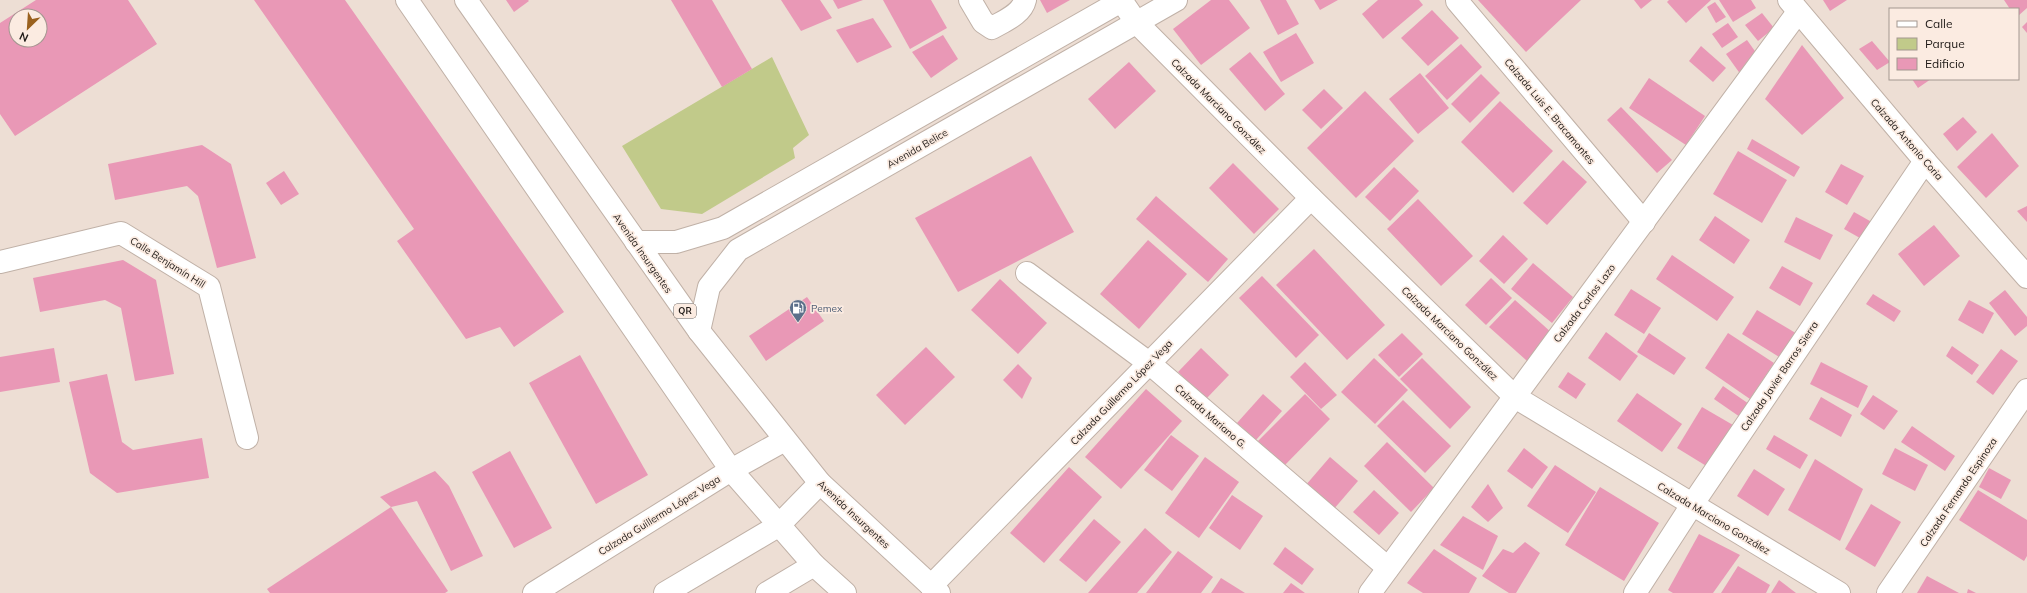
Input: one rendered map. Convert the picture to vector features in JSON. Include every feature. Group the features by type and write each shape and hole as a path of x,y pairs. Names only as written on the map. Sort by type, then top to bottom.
{"street":[{"path":"407,0 731,470 778,526 814,565 845,593"},
{"name":"Avenida Insurgentes","path":"466,0 699,331 785,440 820,483 935,590"},
{"path":"970,0 983,22 992,28 1018,12 1024,6 1025,0"},
{"path":"636,242 676,242 723,228 1122,0"},
{"name":"Calzada Marciano González","path":"1122,0 1136,22 1311,198 1515,396 1838,593"},
{"name":"Avenida Belice","path":"699,331 709,287 738,250 1176,0"},
{"name":"Calzada Luis E. Bracamontes","path":"1457,1 1644,222"},
{"name":"Calzada Carlos Lazo","path":"1370,593 1644,222 1794,6"},
{"name":"Calzada Antonio Coria","path":"1794,6 1925,161 2027,277"},
{"name":"Calzada Javier Barros Sierra","path":"1635,593 1692,505 1925,161"},
{"name":"Calzada Guillermo López Vega","path":"935,590 1149,363 1311,198"},
{"name":"Calle Benjamín Hill","path":"0,262 121,233 209,287 247,438"},
{"name":"Calzada Mariano G.","path":"1027,273 1149,363 1388,568"},
{"name":"Calzada Fernando Espinoza","path":"1888,593 2027,390"},
{"name":"Calzada Guillermo López Vega","path":"534,593 731,470 785,440"},
{"path":"665,593 778,526 820,483"},
{"path":"767,593 814,565"}],"green space":[{"path":"772,57 809,135 793,148 795,158 702,214 661,209 622,146"}],"building":[{"path":"36,0 128,0 157,44 15,136 0,114 0,23 8,18 8,48 48,48 48,8 23,8"},
{"path":"254,0 345,0 564,312 514,347 500,327 466,339 397,241 414,229"},
{"path":"506,0 528,0 529,1 514,12"},
{"path":"671,0 712,0 752,69 722,87"},
{"path":"781,0 820,0 832,18 801,31"},
{"path":"833,0 863,0 838,9"},
{"path":"883,0 931,0 947,28 910,49"},
{"path":"1040,0 1070,0 1047,13"},
{"path":"1211,0 1229,0 1250,28 1201,65 1173,29"},
{"path":"1260,0 1286,0 1299,24 1278,35"},
{"path":"1314,0 1338,0 1320,10"},
{"path":"1378,0 1419,0 1423,5 1383,39 1362,14"},
{"path":"1478,0 1581,0 1526,52"},
{"path":"1634,0 1652,0 1641,9"},
{"path":"1669,0 1711,0 1686,23 1667,2"},
{"path":"1719,0 1751,0 1756,8 1733,22"},
{"path":"1823,0 1847,0 1830,11"},
{"path":"2004,0 2027,0 2027,8 2019,15 2019,8 2009,8"},
{"path":"1715,2 1726,17 1716,23 1707,7"},
{"path":"1432,10 1459,38 1428,66 1401,38"},
{"path":"1762,13 1774,28 1758,41 1745,25"},
{"path":"873,18 892,47 857,63 836,30"},
{"path":"2027,22 2027,33 2022,27"},
{"path":"1728,23 1738,37 1722,48 1712,34"},
{"path":"1296,33 1314,63 1281,82 1263,52"},
{"path":"943,35 958,59 931,78 912,52"},
{"path":"1747,40 1762,61 1741,75 1726,54"},
{"path":"1872,41 1889,63 1877,70 1859,49"},
{"path":"1461,44 1482,67 1447,100 1425,76"},
{"path":"1802,45 1844,98 1802,135 1765,99"},
{"path":"1701,46 1726,68 1713,82 1689,61"},
{"path":"1250,52 1285,94 1265,111 1229,69"},
{"path":"1129,62 1156,91 1115,129 1088,99"},
{"path":"1420,73 1449,108 1418,134 1389,99"},
{"path":"1481,74 1500,93 1470,123 1451,104"},
{"path":"1649,78 1705,116 1686,145 1629,108"},
{"path":"1913,80 1930,80 1918,88"},
{"path":"1324,89 1343,108 1321,129 1302,110"},
{"path":"1365,91 1414,141 1356,198 1307,148"},
{"path":"1500,101 1553,151 1513,193 1461,142"},
{"path":"1621,107 1672,160 1657,173 1607,120"},
{"path":"1963,117 1977,132 1957,151 1943,134"},
{"path":"1992,133 2019,166 1986,198 1957,167"},
{"path":"1752,139 1800,167 1794,177 1747,149"},
{"path":"202,145 231,164 256,258 217,268 198,196 187,186 115,200 108,164"},
{"path":"1738,151 1787,180 1762,223 1713,194"},
{"path":"1031,156 1074,232 958,292 915,218"},
{"path":"1563,160 1587,182 1547,225 1523,203"},
{"path":"1233,163 1279,209 1254,234 1209,188"},
{"path":"1841,164 1864,176 1847,205 1825,192"},
{"path":"1394,167 1419,191 1390,221 1365,197"},
{"path":"284,171 299,194 281,205 266,183"},
{"path":"1156,196 1228,259 1208,282 1136,219"},
{"path":"1418,199 1473,256 1441,286 1387,229"},
{"path":"2027,206 2027,222 2017,211"},
{"path":"1854,212 1877,225 1867,242 1844,229"},
{"path":"1715,216 1750,240 1734,264 1699,240"},
{"path":"1796,217 1833,235 1820,260 1784,242"},
{"path":"1934,225 1960,256 1924,286 1898,254"},
{"path":"1503,235 1528,259 1504,284 1479,261"},
{"path":"1148,240 1187,274 1139,329 1100,294"},
{"path":"1314,249 1385,325 1347,360 1276,285"},
{"path":"1672,255 1734,297 1717,321 1656,279"},
{"path":"123,260 156,280 174,374 135,381 121,308 105,300 40,312 33,278"},
{"path":"1533,263 1573,297 1552,323 1511,289"},
{"path":"1782,266 1813,283 1800,306 1769,288"},
{"path":"1262,276 1319,335 1296,358 1239,298"},
{"path":"1491,278 1512,298 1486,325 1465,305"},
{"path":"1000,279 1047,323 1018,354 971,310"},
{"path":"1631,289 1661,308 1644,334 1614,315"},
{"path":"2005,290 2027,317 2027,326 2015,336 1989,303"},
{"path":"1873,294 1901,311 1894,322 1866,304"},
{"path":"807,297 824,321 766,361 749,336"},
{"path":"1515,300 1552,333 1527,361 1489,327"},
{"path":"1969,300 1994,313 1983,334 1958,320"},
{"path":"1757,310 1799,335 1784,360 1742,334"},
{"path":"1606,332 1638,356 1620,381 1588,358"},
{"path":"1402,333 1423,354 1399,377 1378,355"},
{"path":"1649,333 1686,358 1674,375 1637,352"},
{"path":"1728,333 1774,363 1750,399 1705,368"},
{"path":"1952,346 1979,365 1972,375 1946,356"},
{"path":"926,347 955,377 905,425 876,395"},
{"path":"54,348 60,382 0,392 0,357"},
{"path":"1201,348 1229,375 1206,399 1178,372"},
{"path":"2001,349 2018,361 1993,395 1976,382"},
{"path":"580,355 648,475 596,504 529,383"},
{"path":"1374,358 1408,390 1375,424 1341,392"},
{"path":"1422,358 1471,407 1450,429 1400,379"},
{"path":"1305,362 1337,395 1321,409 1290,377"},
{"path":"1821,362 1868,386 1858,408 1810,384"},
{"path":"1018,364 1032,378 1022,399 1003,380"},
{"path":"1568,372 1586,384 1576,399 1558,387"},
{"path":"107,374 122,442 133,450 202,438 209,478 117,493 90,473 69,382"},
{"path":"1723,386 1749,404 1740,417 1714,399"},
{"path":"1146,389 1182,421 1121,489 1085,457"},
{"path":"1637,393 1682,424 1662,452 1617,421"},
{"path":"1263,394 1282,411 1256,440 1237,423"},
{"path":"1305,394 1330,419 1284,466 1258,441"},
{"path":"1873,395 1898,411 1884,430 1860,414"},
{"path":"1821,397 1852,415 1841,437 1809,419"},
{"path":"1403,400 1451,446 1425,473 1377,426"},
{"path":"1702,407 1733,425 1708,467 1677,448"},
{"path":"1912,426 1955,456 1945,471 1901,442"},
{"path":"1171,435 1199,456 1172,491 1144,470"},
{"path":"1774,435 1808,455 1800,469 1766,449"},
{"path":"1387,442 1434,488 1411,512 1364,466"},
{"path":"1524,448 1548,467 1532,489 1507,471"},
{"path":"1895,448 1928,465 1915,491 1882,474"},
{"path":"510,451 552,528 514,548 472,472"},
{"path":"1205,457 1239,482 1199,538 1165,513"},
{"path":"1330,457 1358,481 1333,510 1305,486"},
{"path":"1815,459 1863,489 1840,541 1788,510"},
{"path":"1555,465 1596,492 1568,533 1527,506"},
{"path":"1069,467 1102,497 1044,563 1010,533"},
{"path":"1989,468 2011,480 2001,499 1979,487"},
{"path":"1754,469 1785,489 1768,516 1737,496"},
{"path":"435,471 449,486 483,556 451,571 417,501 391,507 380,497"},
{"path":"1488,484 1503,508 1488,522 1471,507"},
{"path":"1600,487 1659,523 1624,581 1565,545"},
{"path":"1374,490 1399,513 1379,535 1353,512"},
{"path":"1978,490 2027,520 2027,556 2024,561 1959,520"},
{"path":"1232,495 1263,516 1240,550 1209,528"},
{"path":"1871,504 1901,522 1875,567 1845,549"},
{"path":"391,507 448,591 445,593 270,593 267,589"},
{"path":"1463,516 1498,536 1483,570 1440,545"},
{"path":"1094,519 1121,542 1086,582 1059,560"},
{"path":"1145,528 1172,552 1137,593 1088,593"},
{"path":"1699,534 1740,555 1713,593 1673,593 1668,590"},
{"path":"1525,542 1540,553 1516,593 1509,593 1482,576 1503,549 1513,553"},
{"path":"1285,547 1314,569 1302,585 1273,564"},
{"path":"1434,549 1477,578 1469,593 1423,593 1407,583"},
{"path":"1178,551 1213,577 1201,593 1146,593"},
{"path":"1738,566 1770,585 1766,593 1721,593"},
{"path":"1927,576 1959,593 1917,593"},
{"path":"1221,578 1245,593 1211,593"},
{"path":"1779,580 1796,593 1771,593"},
{"path":"1291,583 1305,593 1283,593"},
{"path":"1968,589 1976,593 1967,593"}],"place":[{"name":"Pemex","path":"798,323"}]}
